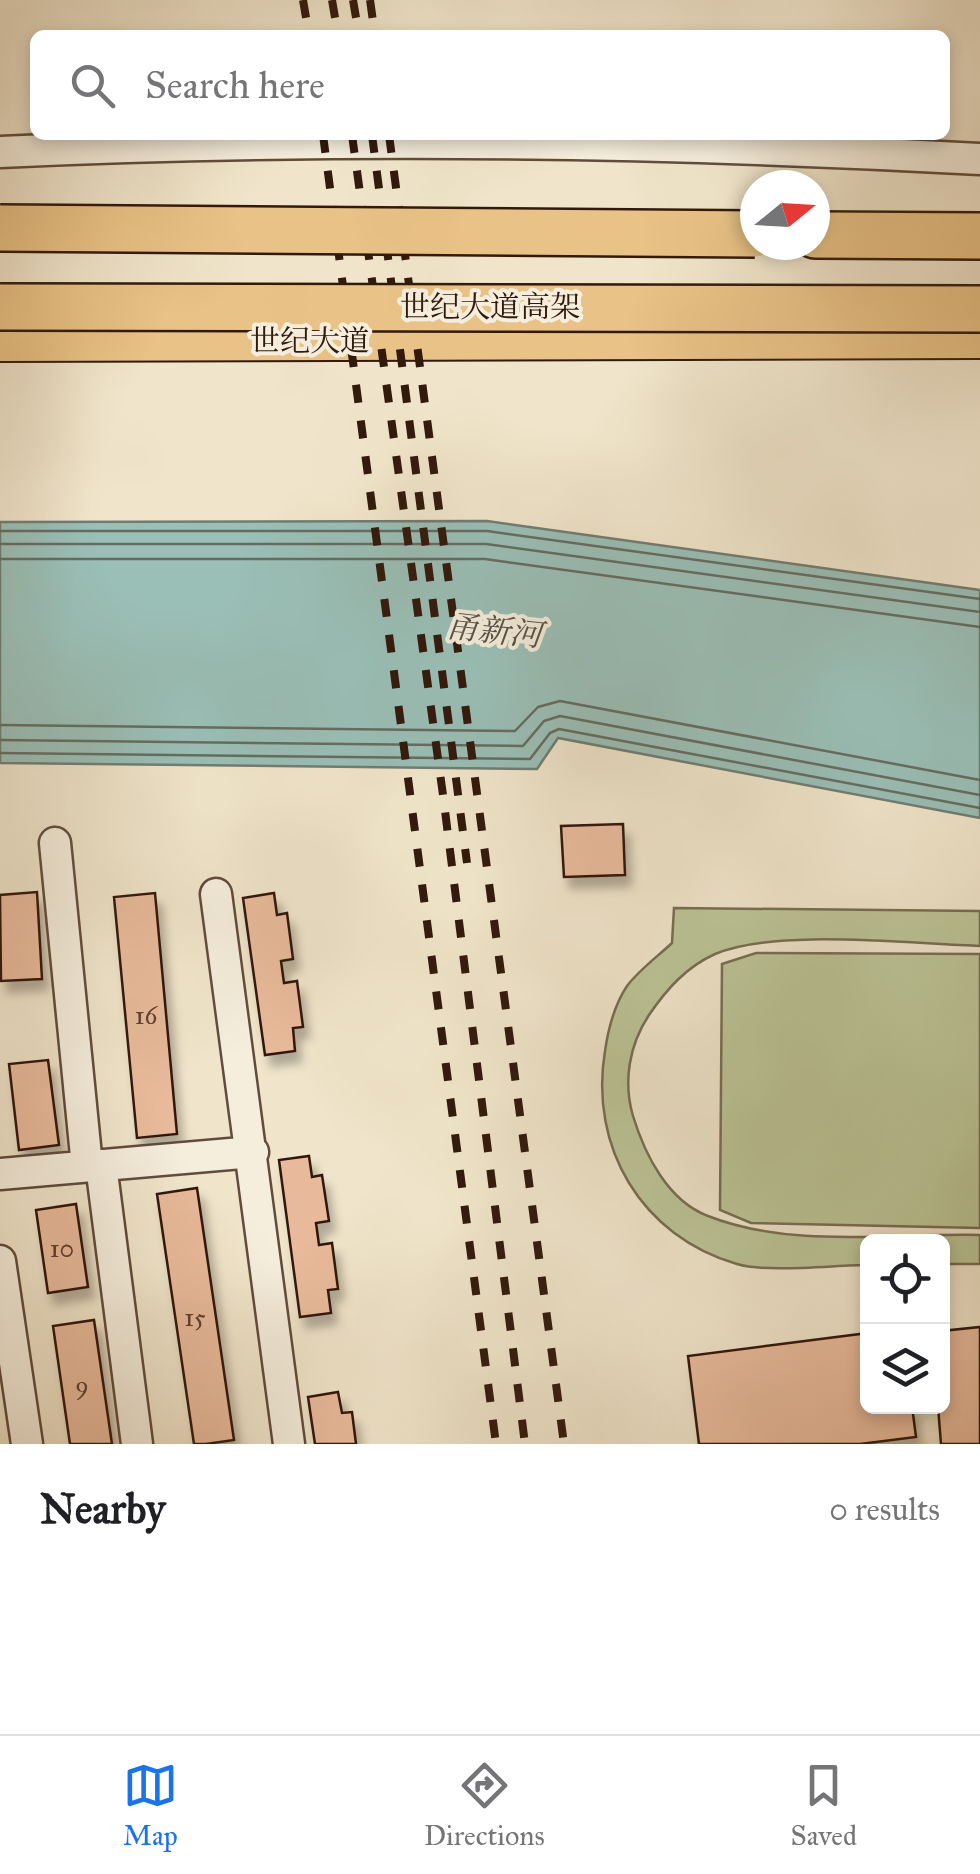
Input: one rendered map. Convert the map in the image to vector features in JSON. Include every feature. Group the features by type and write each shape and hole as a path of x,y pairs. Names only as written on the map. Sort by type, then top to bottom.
{"highway":[{"path":"0,228 740,234"},
{"path":"830,235 980,236"},
{"name":"世纪大道高架","path":"0,308 980,309"}],"main road":[{"path":"0,207 740,217"},
{"path":"830,218 980,220"},
{"name":"世纪大道","path":"0,342 980,339"}],"street":[{"path":"0,152 197,143 722,146 980,159"},
{"path":"55,843 94,1166 137,1444"},
{"path":"216,894 290,1444"},
{"path":"0,1174 253,1152"},
{"path":"0,1261 27,1444"}],"green space":[{"path":"674,908 980,911 980,946 807,940 741,946 715,954 677,980 649,1015 637,1039 628,1077 633,1116 651,1161 681,1200 708,1216 774,1233 860,1237 860,1265 782,1268 737,1264 703,1251 674,1232 649,1210 629,1183 614,1153 605,1121 605,1051 613,1017 627,986 672,943"},
{"path":"756,953 980,954 980,1228 751,1223 720,1210 722,964"},
{"path":"950,1235 980,1235 980,1264 950,1264"}],"water":[{"name":"甬新河","path":"487,521 980,590 980,818 558,738 537,769 0,763 0,522"}],"building":[{"path":"623,824 625,875 564,877 561,826"},
{"path":"37,892 42,979 1,981 0,895"},
{"path":"155,893 177,1134 137,1138 114,897"},
{"path":"274,893 277,915 287,913 293,959 281,961 284,983 297,981 303,1027 293,1028 295,1051 265,1055 243,898"},
{"path":"48,1060 59,1145 19,1150 9,1064"},
{"path":"309,1156 312,1177 322,1175 329,1221 316,1223 319,1245 332,1243 338,1289 328,1290 331,1313 300,1317 279,1160"},
{"path":"197,1188 234,1440 206,1444 194,1444 157,1194"},
{"path":"76,1204 88,1287 48,1293 36,1210"},
{"path":"94,1320 112,1444 70,1444 53,1326"},
{"path":"980,1327 980,1444 941,1444 939,1414 950,1414 950,1330"},
{"path":"860,1334 860,1414 913,1414 916,1437 860,1444 699,1444 688,1356"},
{"path":"338,1392 342,1413 352,1412 356,1444 315,1444 308,1397"}],"railway":[{"path":"303,0 308,30"},
{"path":"332,0 337,30"},
{"path":"353,0 358,30"},
{"path":"370,0 374,30"},
{"path":"324,140 496,1444"},
{"path":"353,140 443,795 525,1444"},
{"path":"373,140 467,863"},
{"path":"390,140 564,1444"}]}
